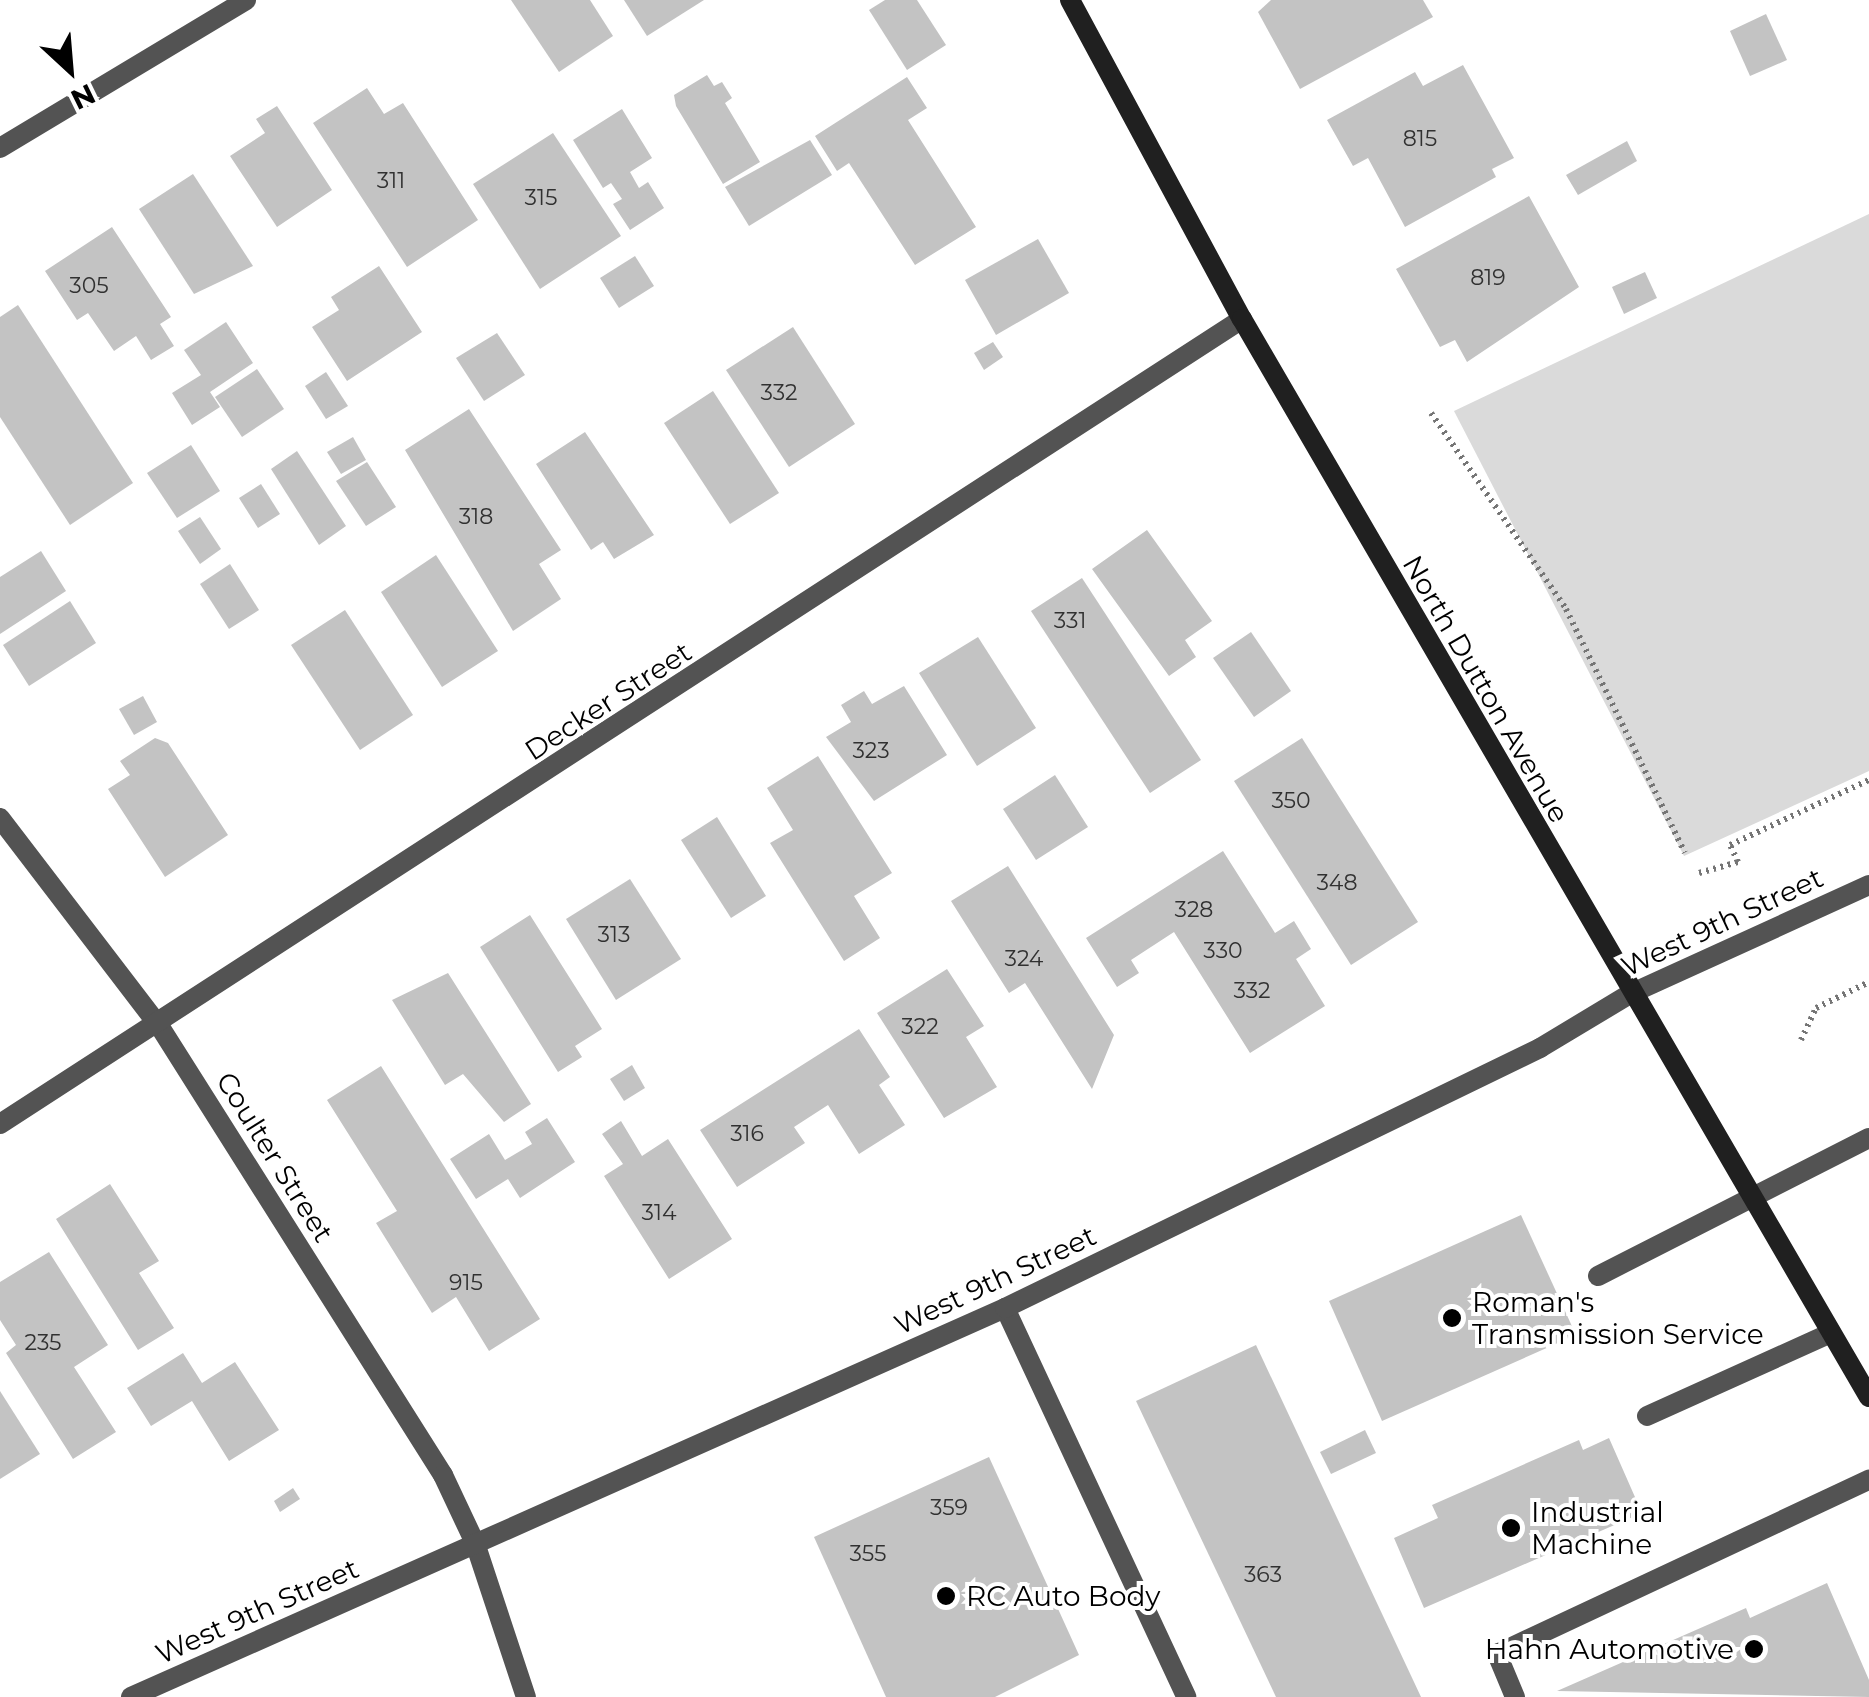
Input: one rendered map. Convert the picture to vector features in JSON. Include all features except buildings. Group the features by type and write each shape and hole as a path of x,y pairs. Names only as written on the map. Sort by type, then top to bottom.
{"main road":[{"name":"North Dutton Avenue","path":"1070,0 1242,319 1630,994 1869,1397"}],"street":[{"path":"0,148 246,0"},
{"name":"Decker Street","path":"0,1124 160,1027 1242,319"},
{"name":"Coulter Street","path":"0,818 160,1027 443,1475 475,1543 526,1697"},
{"name":"West 9th Street","path":"132,1697 1004,1308 1540,1048 1630,994 1869,884"},
{"path":"1598,1276 1869,1138"},
{"path":"1004,1308 1186,1697"},
{"path":"1647,1416 1831,1333"},
{"path":"1514,1697 1497,1654 1869,1480"}],"path":[{"path":"1431,413 1566,609 1685,853"},
{"path":"1698,874 1738,862 1730,845 1869,780"},
{"path":"1801,1040 1816,1008 1869,982"}],"shaded area":[{"path":"1869,214 1869,771 1684,856 1454,411"}],"place":[{"name":"Roman's Transmission Service","path":"1452,1318"},
{"name":"Industrial Machine","path":"1511,1528"},
{"name":"RC Auto Body","path":"946,1596"},
{"name":"Hahn Automotive","path":"1754,1649"}]}
